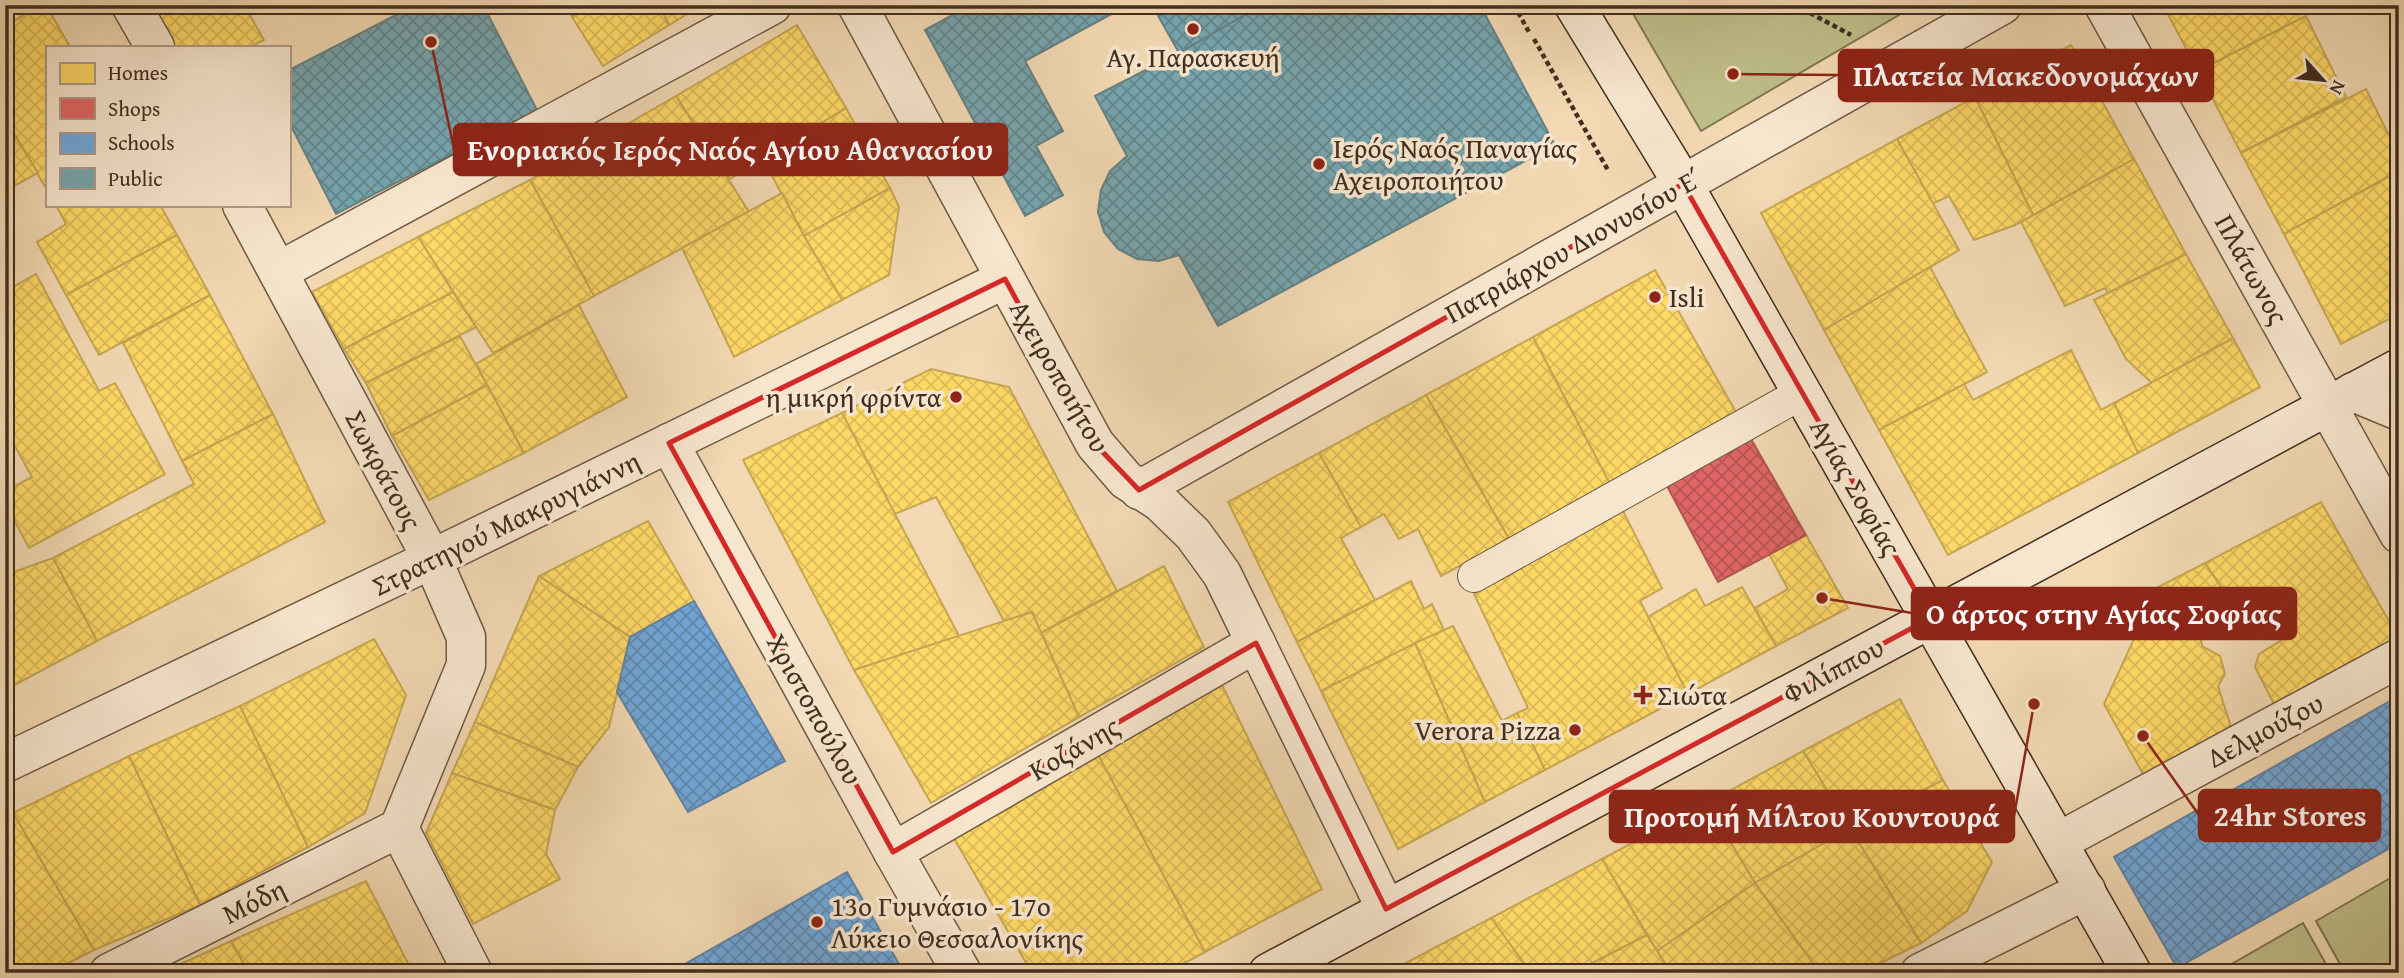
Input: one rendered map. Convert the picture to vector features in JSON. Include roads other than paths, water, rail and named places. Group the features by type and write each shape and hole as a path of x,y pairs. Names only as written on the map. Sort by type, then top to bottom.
{"street":[{"path":"131,5 154,46"},
{"path":"279,271 772,5"},
{"name":"Αχειροποιήτου","path":"858,5 1096,444 1115,470 1139,490 1160,502 1202,544 1222,574 1387,909"},
{"name":"Αγίας Σοφίας","path":"1574,5 1683,184 2132,973"},
{"name":"Πατριάρχου Διονυσίου Ε΄","path":"1139,490 2002,5"},
{"name":"Πλάτωνος","path":"2104,5 2341,399 2399,534"},
{"name":"Σωκράτους","path":"243,206 432,559 466,637 466,664 399,828"},
{"name":"Στρατηγού Μακρυγιάννη","path":"5,763 432,559 1005,279"},
{"name":"Φιλίππου","path":"1268,973 2399,368"},
{"path":"2341,399 2399,411"},
{"name":"Χριστοπούλου","path":"669,443 962,973"},
{"name":"Κοζάνης","path":"893,852 1256,643"},
{"name":"Δελμούζου","path":"2058,842 2399,658"},
{"path":"399,828 473,973"},
{"name":"Μόδη","path":"109,973 399,828"},
{"path":"1920,973 1977,958 2086,890"}],"lane":[{"path":"1474,576 1802,393"}],"place":[{"name":"Αγ. Παρασκευή","path":"1193,29"},
{"name":"Ενοριακός Ιερός Ναός Αγίου Αθανασίου","path":"431,42"},
{"name":"Πλατεία Μακεδονομάχων","path":"1733,74"},
{"name":"Ιερός Ναός Παναγίας Αχειροποιήτου","path":"1319,164"},
{"name":"Isli","path":"1655,297"},
{"name":"η μικρή φρίντα","path":"956,397"},
{"name":"Ο άρτος στην Αγίας Σοφίας","path":"1822,598"},
{"name":"Σιώτα","path":"1643,695"},
{"name":"Προτομή Μίλτου Κουντουρά","path":"2034,704"},
{"name":"Verora Pizza","path":"1575,730"},
{"name":"24hr Stores","path":"2143,736"},
{"name":"13ο Γυμνάσιο - 17ο Λύκειο Θεσσαλονίκης","path":"817,922"}]}
